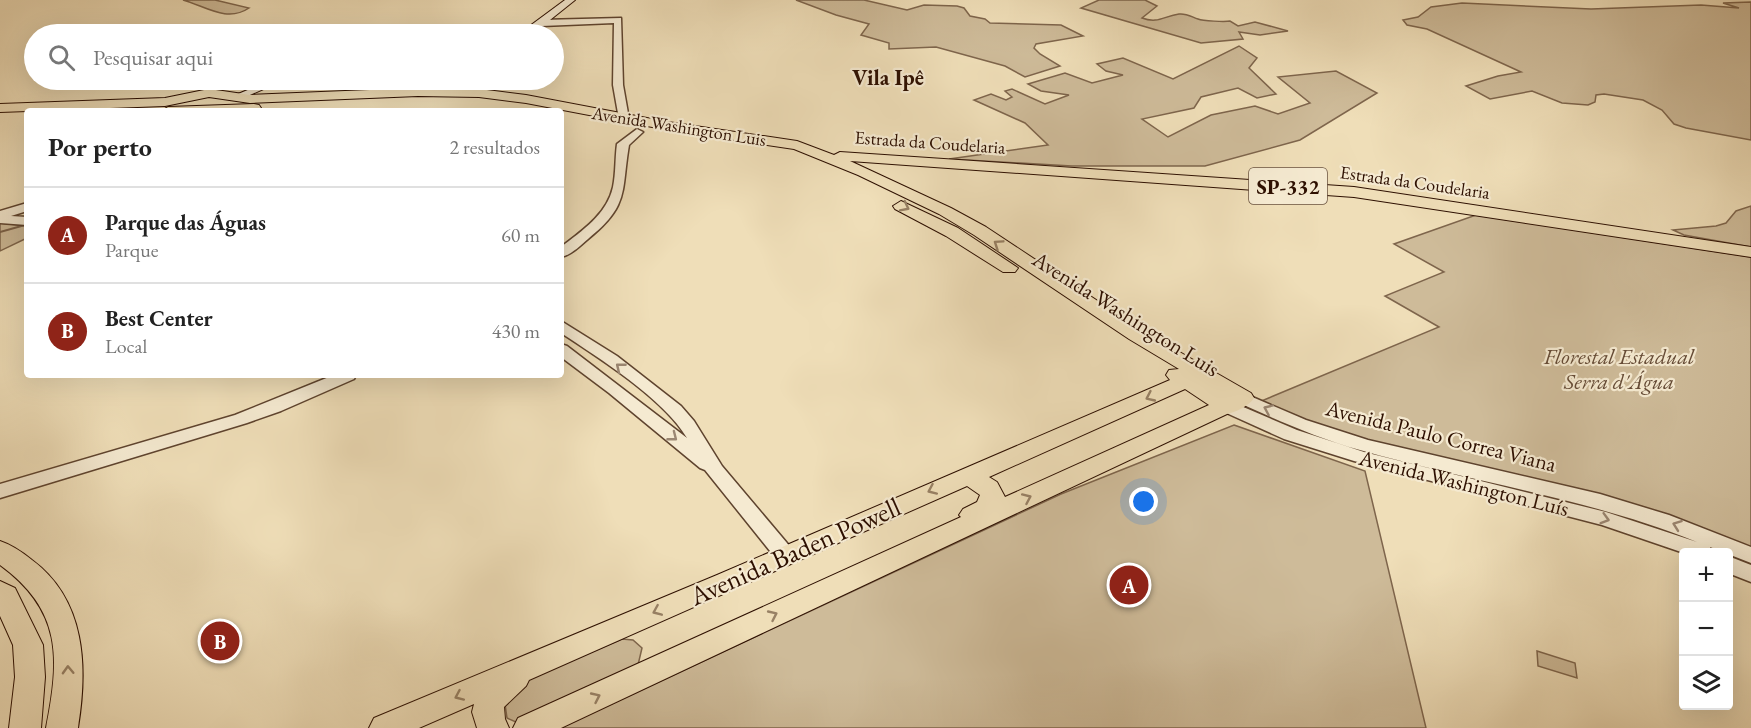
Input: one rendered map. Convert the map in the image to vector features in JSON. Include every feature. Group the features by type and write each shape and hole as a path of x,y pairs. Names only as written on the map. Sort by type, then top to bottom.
{"main road":[{"path":"546,23 571,0"},
{"path":"546,23 580,0"},
{"path":"234,102 252,90"},
{"path":"234,102 259,90"},
{"name":"Avenida Washington Luis","path":"212,108 256,99 418,92 478,93 526,99 621,119 785,143 820,154"},
{"name":"Avenida Washington Luis","path":"132,108 168,107 202,94 234,102"},
{"path":"234,102 260,107 447,101 509,108"},
{"name":"Avenida Washington Luis","path":"2,114 24,111"},
{"path":"592,125 593,119 608,116"},
{"name":"Avenida Washington Luis","path":"564,119 592,125 621,119"},
{"name":"Avenida Washington Luis","path":"621,119 637,132 733,143 780,152 840,175 952,232 1235,402"},
{"path":"780,152 804,156 820,154 849,160 953,216 1136,335 1194,377"},
{"name":"Estrada da Coudelaria","path":"849,160 1354,192 1751,252"},
{"name":"Avenida Baden Powell","path":"385,728 1194,377"},
{"name":"Avenida Baden Powell","path":"529,728 1235,402"},
{"path":"901,555 932,534 986,508 991,502 993,497 987,487 964,476"},
{"path":"0,551 41,584 58,610 67,642 69,671 69,696 62,728"},
{"path":"0,592 5,596 28,645 30,677 25,728"},
{"path":"493,728 486,717 486,707 502,688 526,666"}],"street":[{"path":"546,23 618,20 618,85 622,148 619,187 614,200 587,234 564,251"},
{"path":"622,148 626,140 637,132"},
{"path":"0,215 24,208"},
{"path":"0,219 24,221"},
{"path":"564,328 611,359 660,396 688,424 715,470 786,555"},
{"path":"564,351 615,389 715,470"},
{"path":"0,491 241,419 341,378"},
{"path":"634,406 650,415 660,416 667,413 667,409 647,388"},
{"name":"Avenida Washington Luís","path":"1235,402 1276,429 1348,454 1608,520 1690,548"},
{"name":"Avenida Paulo Correa Viana","path":"1235,402 1364,445 1600,501 1708,536 1751,555"},
{"path":"1733,566 1751,574"}],"green space":[{"path":"183,0 215,0 249,8 241,12 224,14"},
{"path":"796,0 864,0 907,10 924,5 957,6 964,8 970,16 985,19 990,23 1061,25 1083,36 1036,44 1034,48 1040,54 1060,66 1025,77 1005,66 936,47 889,49 889,43 861,35 869,24"},
{"path":"1099,0 1145,0 1157,6 1142,18 1148,20 1182,14 1204,20 1230,21 1238,26 1255,22 1288,31 1260,35 1239,32 1243,39 1201,43 1081,8"},
{"path":"1751,2 1751,140 1674,124 1662,110 1643,100 1604,94 1596,95 1595,102 1588,105 1562,103 1532,91 1490,99 1466,86 1521,72 1427,29 1407,25 1403,20 1418,17 1431,7 1462,3 1591,9 1701,5 1739,8 1723,3"},
{"path":"1239,46 1257,58 1249,68 1276,94 1257,98 1238,88 1201,97 1194,108 1142,119 1168,137 1211,115 1255,106 1278,114 1310,103 1278,77 1336,71 1377,93 1300,140 1205,166 1072,166 949,159 1048,145 1025,123 974,100 991,94 1006,100 1012,97 1005,91 1012,89 1045,104 1069,95 1041,91 1028,84 1065,73 1092,83 1123,75 1106,71 1097,64 1123,58 1173,79"},
{"path":"1751,206 1751,247 1684,235 1673,230 1726,223 1736,211"},
{"name":"Florestal Estadual Serra d'Água","path":"1476,215 1751,257 1751,551 1335,432 1259,402 1439,327 1385,296 1444,272 1394,244"},
{"path":"0,223 24,226 24,239 0,251"},
{"path":"1234,425 1365,471 1426,728 560,728 1061,494"},
{"path":"622,639 633,640 642,648 638,665 518,723 507,718 505,704 521,682"},
{"path":"1537,651 1575,663 1577,678 1538,666"}],"waterway":[{"path":"0,232 24,225"}],"place":[{"name":"Parque das Águas","path":"1129,585"},
{"name":"Best Center","path":"220,641"}],"district":[{"name":"Vila Ipê","path":"888,77"}]}
